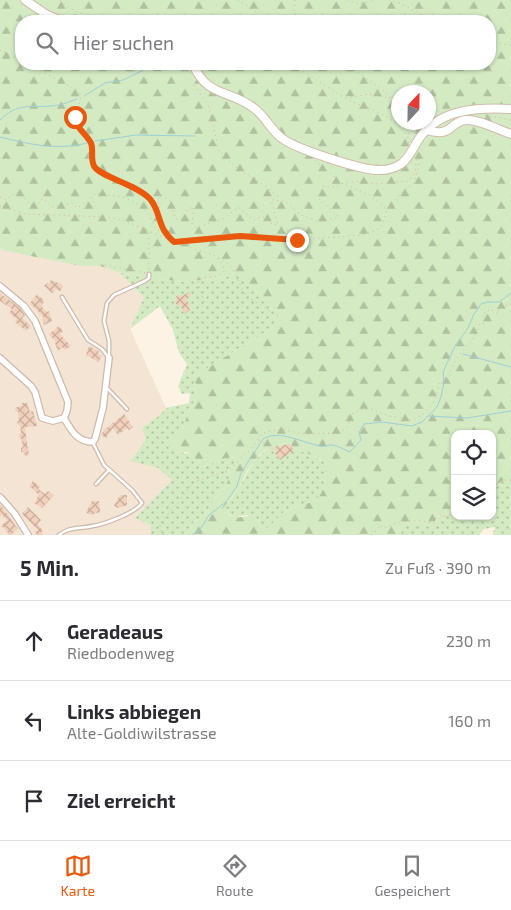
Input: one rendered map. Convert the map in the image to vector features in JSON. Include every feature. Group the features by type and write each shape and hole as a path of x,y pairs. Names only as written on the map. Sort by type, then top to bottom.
{"street":[{"path":"25,0 47,15"},
{"path":"196,70 207,86 255,108 272,129 285,140 327,157 379,171 396,167 406,159 426,130 436,133 448,132 464,120 471,120 511,134"},
{"path":"436,122 442,118 464,112 490,108 511,109"},
{"path":"0,286 24,306 35,321 68,402 64,418 52,422 42,418 31,386 0,358"},
{"path":"64,418 77,437 93,442 103,408 109,358"},
{"path":"0,497 15,514 28,535"}],"lane":[{"path":"109,358 109,341 104,321 107,303 114,295 145,281 149,278 149,274"},
{"path":"62,297 88,340 102,348 109,358"},
{"path":"106,387 127,409"},
{"path":"59,535 71,528 85,528 98,525 132,511 142,503 137,495 109,470 101,460 93,442"},
{"path":"96,484 109,470"}],"path":[{"path":"60,0 69,8 85,15"},
{"path":"238,0 259,15"},
{"path":"295,0 294,10 296,15"},
{"path":"347,0 359,4 375,0"},
{"path":"361,4 364,0"},
{"path":"389,0 402,4 423,15"},
{"path":"496,43 511,45"},
{"path":"0,50 15,58"},
{"path":"39,70 80,93 81,99 75,117 76,123 91,143 93,164 101,173 127,183 147,196 153,202 163,231 174,242"},
{"path":"300,70 347,98 386,117 407,134"},
{"path":"347,98 369,94 390,98 388,94 354,70"},
{"path":"198,76 194,85 208,104 219,150 237,168 265,186 301,215 318,222 339,217 318,198 324,186 334,187 344,183 360,181 376,184 408,181 414,173 419,139"},
{"path":"483,115 511,120"},
{"path":"174,242 240,236 297,240 363,235 375,231 382,225 387,210 400,194 414,183 419,166 419,139"},
{"path":"310,157 344,183 371,196 387,210"},
{"path":"0,197 6,200 17,192 35,208 43,198 52,207 72,203 77,208 87,202 93,208 96,205 91,198 96,193 127,199 150,214 154,227 160,231 160,210 157,200 161,195 170,200 174,215 178,220 181,220 188,209 194,207 192,224 196,228 226,218 238,207 254,220 262,216 270,223 278,225 271,200 282,200"},
{"path":"282,200 285,204"},
{"path":"0,206 25,214 106,217 122,220 148,232 218,257 233,270 246,296 278,316"},
{"path":"100,264 149,274 148,232"},
{"path":"204,302 198,282 201,278 224,273 225,270 218,257"},
{"path":"164,535 160,530 160,524 194,482 229,470 263,434 280,429 304,434 343,431 354,413 359,410 371,409 389,416 410,420 422,415 434,403 440,383 448,382 454,362 473,340 480,323 484,323 484,320 487,319 483,314 490,308 498,314 499,308 511,304"},
{"path":"259,440 273,449"},
{"path":"496,485 504,480 511,480"},
{"path":"371,535 380,525 383,528 404,521 434,523 439,515 447,516 451,514"},
{"path":"493,535 494,520"}],"shaded area":[{"path":"0,248 6,251 80,266 100,266 118,272 144,297 130,329 166,408 142,428 158,468 172,480 135,518 151,526 151,535 0,535"}],"green space":[{"path":"0,0 511,0 511,480 504,480 496,485 496,430 451,430 451,514 447,516 439,515 434,523 429,526 416,521 411,525 400,527 395,535 186,535 193,523 204,515 215,498 225,488 230,476 229,470 239,460 227,458 204,467 187,452 175,452 164,444 166,441 180,435 196,398 195,377 274,327 274,314 269,302 239,276 181,282 118,272 100,266 80,266 6,251 0,248","holes":["285,443 327,463 323,488 317,499 286,511 265,529 260,526 253,516 235,517 223,512 223,508 239,488 247,471 257,457 265,450"]},
{"path":"118,272 181,282 239,276 269,302 274,314 274,327 195,377 196,398 180,436 166,441 175,452 191,455 204,467 227,458 239,460 229,470 230,476 225,488 215,498 204,515 193,523 186,535 151,535 151,526 135,518 172,480 158,468 131,461 146,439 142,428 166,408 189,403 190,393 182,394 178,386 187,364 179,353 173,330 160,306 130,329 144,297"},
{"path":"286,443 327,463 323,488 317,499 286,511 265,529 260,526 258,520 247,515 235,517 223,512 223,508 238,490 256,459 274,446"},
{"path":"504,480 511,480 511,535 493,535 495,527 484,529 479,535 395,535 400,527 410,525 416,521 429,526 441,514 447,516 451,514 451,520 496,520 496,485"}],"building":[{"path":"51,280 63,285 60,291 53,288 55,291 52,293 44,286 47,283 49,284"},
{"path":"189,292 191,295 186,299 190,305 188,306 190,310 185,314 180,305 177,305 175,302 179,294 181,297"},
{"path":"0,293 21,309 25,315 22,318 31,326 26,331 15,322 17,319 9,313 12,309 0,301"},
{"path":"37,294 44,300 42,307 47,312 49,311 52,321 44,325 42,319 44,318 30,303"},
{"path":"59,326 63,331 60,334 71,346 65,350 62,347 58,351 56,342 49,334"},
{"path":"89,346 99,351 98,354 102,356 98,362 86,355"},
{"path":"21,403 27,403 30,412 33,411 37,426 26,427 25,429 29,455 26,456 21,452 23,447 21,438 19,438 21,433 20,425 18,425 17,421 19,421 18,411 16,412 15,408 22,405"},
{"path":"124,414 133,427 129,430 127,428 118,435 113,428 106,438 101,435 106,427"},
{"path":"291,444 293,451 280,460 274,448 278,445 280,448"},
{"path":"33,481 40,487 38,489 45,494 48,491 54,495 42,508 34,503 39,495 29,486"},
{"path":"120,495 127,495 127,505 118,508 114,506"},
{"path":"92,501 99,501 100,512 90,515 86,512"},
{"path":"0,504 18,529 11,535 8,535 3,527 0,527 7,520 2,515 0,516"},
{"path":"28,507 41,520 38,524 43,531 41,533 43,535 37,535 35,532 38,530 22,514"}],"waterway":[{"path":"84,96 105,83 123,80 144,70"},
{"path":"0,120 6,114 18,108 64,104 77,99"},
{"path":"95,141 136,135 195,136"},
{"path":"0,137 32,144 54,146 87,143"},
{"path":"192,535 199,531 209,515 226,502 237,486 241,473 263,439 269,436 284,436 320,446 333,445 350,452 361,440 359,432 364,424 382,422 412,426 422,422 437,407 444,382 443,372 455,346 468,328 474,314 481,304 499,302 511,293"},
{"path":"463,354 511,367"},
{"path":"428,416 467,418 511,411"}],"route":[{"path":"75,117 78,128 91,143 93,164 96,169 101,173 127,183 147,196 153,202 163,231 174,242 240,236 297,240"}]}
